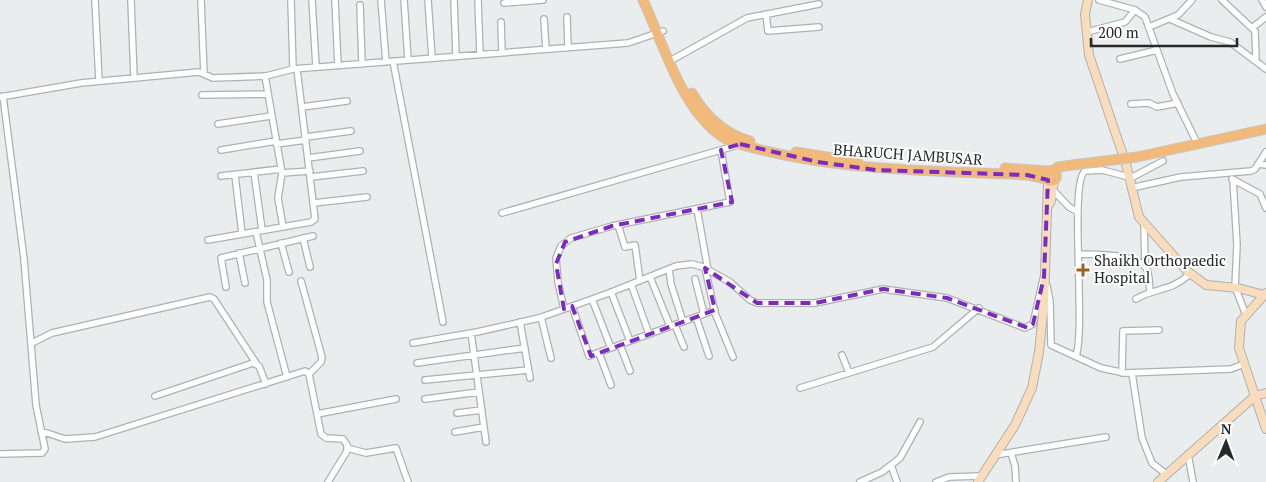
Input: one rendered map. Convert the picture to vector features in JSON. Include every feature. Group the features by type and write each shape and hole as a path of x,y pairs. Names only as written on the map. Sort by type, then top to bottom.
{"main road":[{"name":"BHARUCH JAMBUSAR","path":"643,0 661,32"},
{"name":"BHARUCH JAMBUSAR","path":"649,0 673,60 702,110 740,144 818,162 880,170 1051,176"},
{"path":"1051,176 1078,164 1137,157 1266,129"},
{"name":"BHARUCH JAMBUSAR","path":"732,138 793,152 871,164 1039,169 1051,176"}],"street":[{"path":"95,0 99,81"},
{"path":"131,0 134,78"},
{"path":"201,0 204,74"},
{"path":"208,240 313,221 316,217 302,107 295,69 291,0"},
{"path":"312,0 316,67"},
{"path":"335,0 338,66"},
{"path":"381,0 386,62"},
{"path":"404,0 408,60"},
{"path":"428,0 432,58"},
{"path":"454,0 456,56"},
{"path":"478,0 480,54"},
{"path":"504,3 543,0"},
{"path":"1088,0 1085,14 1088,55 1129,178 1136,207 1144,224 1190,274 1208,286 1235,287 1265,294 1240,321 1239,348 1266,429"},
{"path":"1099,0 1135,10 1145,17 1178,103 1197,143"},
{"path":"1127,0 1127,8"},
{"path":"1149,27 1180,14 1192,0"},
{"path":"1222,0 1256,34 1256,61"},
{"path":"1262,0 1266,7"},
{"path":"673,60 744,20 819,4"},
{"path":"360,5 362,64"},
{"path":"1086,32 1125,22 1135,10"},
{"path":"766,14 768,31 819,27"},
{"path":"566,16 568,47"},
{"path":"1252,28 1266,17"},
{"path":"544,19 546,49"},
{"path":"1170,19 1230,42 1266,69"},
{"path":"500,22 502,52"},
{"path":"0,454 44,452 36,405 24,256 2,97 99,81 199,72 213,78 264,76 295,69 316,67 632,42 661,32"},
{"path":"1120,59 1157,50"},
{"path":"393,61 443,322"},
{"path":"264,76 281,171 278,198 283,227"},
{"path":"202,96 268,94"},
{"path":"302,107 347,101"},
{"path":"1131,104 1149,103 1157,107 1178,103"},
{"path":"218,124 271,116"},
{"path":"221,150 351,131"},
{"path":"502,212 740,144"},
{"path":"564,309 556,264 561,246 571,238 618,225 731,202 721,150"},
{"path":"308,158 360,151"},
{"path":"1131,188 1181,177 1232,177 1253,170 1266,152"},
{"path":"1076,356 1080,177 1083,172 1102,170 1129,178 1163,161"},
{"path":"1258,164 1266,165"},
{"path":"221,176 281,171 311,174 363,171"},
{"path":"254,172 259,248 267,280 267,302 287,377"},
{"path":"235,175 242,234"},
{"path":"1047,208 1051,201 1053,190 1051,176"},
{"path":"936,482 949,477 979,479 1015,425 1032,388 1039,352 1044,303 1047,208 1051,176"},
{"path":"1232,177 1260,194 1266,208"},
{"path":"1232,177 1237,246 1235,287 1246,315"},
{"path":"1053,190 1069,207 1078,212"},
{"path":"314,203 367,197"},
{"path":"697,209 715,310 733,357"},
{"path":"1144,224 1145,266 1150,291"},
{"path":"618,225 625,247 635,245 640,281"},
{"path":"226,287 220,259 313,236"},
{"path":"303,238 310,267"},
{"path":"281,243 289,272"},
{"path":"239,253 245,283"},
{"path":"1079,254 1119,256 1145,266"},
{"path":"413,343 470,333 541,317 612,292 669,269 692,264 707,269 732,283 750,300 757,303 815,303 882,289 945,297 1005,321 1030,327 1033,324 1040,287 1044,277"},
{"path":"669,269 671,284 683,322"},
{"path":"1136,299 1150,291 1174,287 1190,274"},
{"path":"650,277 684,348"},
{"path":"1044,277 1050,301 1051,344 1101,368 1122,373 1132,373 1231,369 1244,364"},
{"path":"695,279 704,314"},
{"path":"301,281 322,357 321,362 309,374"},
{"path":"631,284 649,334"},
{"path":"612,292 630,341"},
{"path":"32,343 52,333 208,297 214,299 256,363 266,384"},
{"path":"592,299 611,348"},
{"path":"572,306 587,354 591,356 715,310"},
{"path":"800,388 934,347 977,310"},
{"path":"541,317 550,358"},
{"path":"696,317 709,356"},
{"path":"520,322 530,378"},
{"path":"1122,373 1123,331 1159,330"},
{"path":"470,333 486,442"},
{"path":"620,345 630,371"},
{"path":"417,363 525,348"},
{"path":"599,352 611,385"},
{"path":"842,355 849,373"},
{"path":"155,396 256,363"},
{"path":"425,380 528,370"},
{"path":"41,431 65,439 95,437 303,371 309,374"},
{"path":"1132,373 1142,438 1152,463 1166,474"},
{"path":"309,374 323,437 343,439 347,448 328,482"},
{"path":"425,399 479,392"},
{"path":"1158,482 1255,396 1266,392"},
{"path":"317,414 396,399"},
{"path":"457,412 482,410"},
{"path":"860,482 891,465 902,455 920,422"},
{"path":"455,432 484,427"},
{"path":"995,455 1106,437"},
{"path":"347,448 366,453 396,448 408,482"},
{"path":"1011,453 1015,466 1016,482"},
{"path":"1188,454 1194,482"},
{"path":"891,465 897,482"}],"highlighted area":[{"path":"740,144 818,162 876,170 1027,175 1048,180 1044,277 1033,324 1028,328 947,298 883,289 815,303 757,303 705,268 715,310 591,356 572,306 564,309 556,264 565,242 612,226 732,202 721,150"}],"place":[{"name":"Shaikh Orthopaedic Hospital","path":"1083,270"}]}
